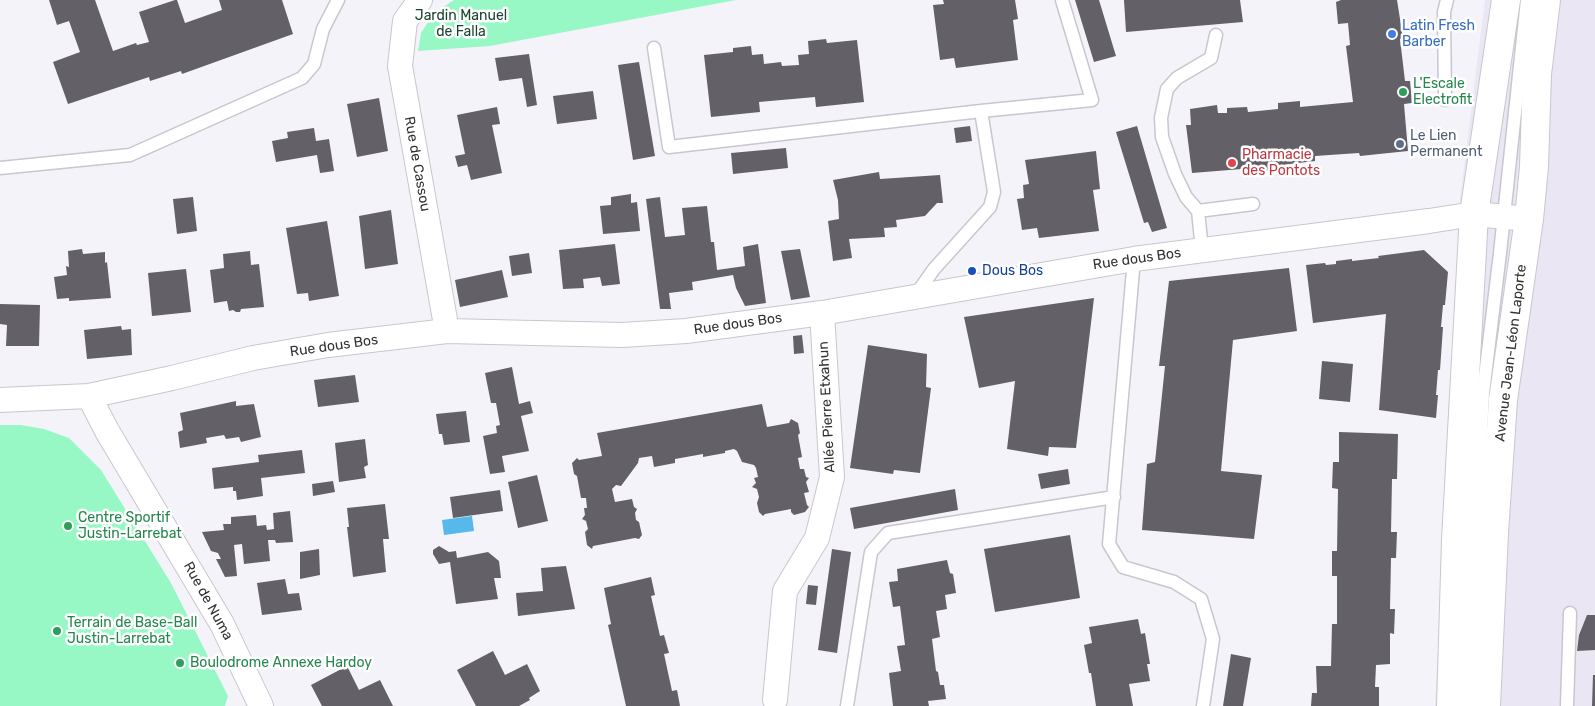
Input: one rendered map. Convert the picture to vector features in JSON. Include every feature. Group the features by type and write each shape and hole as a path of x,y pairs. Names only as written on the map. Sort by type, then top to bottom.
{"street":[{"name":"Rue de Cassou","path":"420,0 405,21 400,66 447,331"},
{"path":"1451,706 1456,540 1474,214 1506,0"},
{"name":"Avenue Jean-Léon Laporte","path":"1486,706 1494,533 1516,218 1534,167 1537,74 1546,0"},
{"name":"Rue dous Bos","path":"0,400 88,396 253,358 328,345 447,331 622,335 686,331 822,313 1134,259 1419,223 1474,214 1516,218"},
{"name":"Allée Pierre Etxahun","path":"775,700 785,591 816,538 832,477 822,313"},
{"name":"Rue de Numa","path":"88,396 222,624 261,706"}],"lane":[{"path":"0,168 130,155 302,78 314,64 323,29 338,0"},
{"path":"654,48 669,147 1092,100 1062,0"},
{"path":"1445,100 1444,12 1447,0"},
{"name":"Avenue Jean-Léon Laporte","path":"1467,706 1483,393 1516,218 1526,0"},
{"path":"1202,250 1198,211 1186,197 1174,174 1162,137 1161,118 1167,89 1176,78 1211,58 1216,35"},
{"path":"915,296 934,269 990,207 994,192 980,111"},
{"path":"1198,211 1253,204"},
{"path":"1134,259 1109,544 1123,567 1174,582 1201,599 1213,639 1204,706"},
{"path":"846,706 871,552 888,533 1114,497"},
{"path":"1567,706 1570,613"}],"shaded area":[{"path":"1485,0 1595,0 1595,706 1435,706 1460,199"}],"green space":[{"name":"Jardin Manuel de Falla","path":"454,0 736,0 490,46 418,51 421,33 434,13"},
{"name":"Centre Sportif Justin-Larrebat","path":"0,425 21,425 44,429 69,438 101,470 171,583 228,696 225,706 0,706"}],"water":[{"path":"472,516 474,531 444,535 442,520"}],"building":[{"path":"49,0 95,0 113,51 136,43 137,45 149,42 139,12 175,0 177,0 185,23 222,10 219,0 282,0 293,34 182,74 181,71 150,81 149,77 68,104 53,62 80,52 69,21 57,25"},
{"path":"943,0 1015,0 1018,19 1013,20 1018,60 956,68 954,58 940,60 933,5 944,4"},
{"path":"1075,0 1099,0 1116,56 1094,62"},
{"path":"1124,0 1240,0 1243,22 1126,32"},
{"path":"1341,0 1397,0 1403,38 1400,39 1405,81 1410,81 1412,103 1404,104 1408,151 1360,156 1359,153 1315,156 1315,161 1273,166 1274,170 1254,171 1254,168 1192,173 1186,125 1191,125 1190,109 1217,105 1218,113 1227,113 1227,108 1247,107 1248,112 1278,109 1278,103 1300,101 1300,107 1353,102 1346,46 1350,45 1348,23 1338,24 1336,2"},
{"path":"826,39 827,43 857,40 864,102 816,107 815,97 759,102 760,112 711,117 704,55 733,52 733,48 751,46 752,55 763,54 764,64 781,62 782,66 799,65 798,55 809,54 808,41"},
{"path":"529,54 537,105 527,107 522,78 499,81 495,58"},
{"path":"639,62 655,156 633,160 618,65"},
{"path":"593,91 597,119 557,124 553,96"},
{"path":"379,98 388,151 357,157 347,104"},
{"path":"497,107 500,124 492,125 502,173 471,180 467,165 458,167 455,156 465,154 457,115"},
{"path":"970,126 972,141 956,143 954,128"},
{"path":"1137,126 1167,228 1152,232 1148,222 1144,223 1116,132"},
{"path":"314,128 316,141 329,139 334,171 320,173 317,155 276,162 272,141 288,138 287,132"},
{"path":"786,148 788,168 733,174 731,153"},
{"path":"1096,151 1100,189 1093,190 1099,231 1039,238 1037,228 1022,230 1017,199 1024,198 1023,185 1029,184 1025,160"},
{"path":"879,172 880,179 940,175 943,203 937,203 925,216 896,220 897,227 884,228 885,237 849,239 852,258 833,261 828,221 839,219 838,200 833,180"},
{"path":"631,194 631,203 637,202 640,231 603,234 600,206 611,205 611,197"},
{"path":"193,197 197,231 177,234 173,199"},
{"path":"660,197 665,237 685,235 682,208 707,206 711,242 714,242 717,270 745,266 743,247 758,244 766,303 745,306 736,288 733,275 692,282 693,290 669,293 671,309 660,309 646,199"},
{"path":"391,210 398,264 365,269 359,216"},
{"path":"327,221 339,296 309,301 308,293 297,294 286,228"},
{"path":"615,244 620,284 602,286 600,277 583,279 584,288 563,289 559,250"},
{"path":"82,249 83,254 105,252 111,298 69,301 69,298 57,299 54,277 67,275 66,266 69,267 68,251"},
{"path":"800,249 810,297 791,300 781,251"},
{"path":"1424,250 1448,272 1441,327 1443,327 1436,395 1438,395 1436,418 1379,410 1386,314 1313,323 1306,265 1336,264 1336,261 1379,258 1378,256"},
{"path":"250,251 251,265 259,264 264,307 241,309 240,312 229,311 227,301 214,303 210,270 224,268 223,254"},
{"path":"529,253 532,273 512,276 509,256"},
{"path":"1289,268 1297,331 1233,340 1221,471 1262,475 1254,539 1142,530 1147,464 1155,462 1165,366 1159,366 1169,281"},
{"path":"186,269 191,312 152,316 148,273"},
{"path":"502,270 508,297 460,307 455,280"},
{"path":"1094,298 1076,448 1049,447 1048,456 1007,449 1015,381 979,388 964,317"},
{"path":"0,304 40,305 39,346 6,346 7,325 0,324"},
{"path":"121,326 122,330 131,329 132,355 87,359 84,330"},
{"path":"802,335 804,353 794,354 793,336"},
{"path":"868,345 927,354 926,387 931,388 920,473 894,470 893,474 850,468"},
{"path":"1322,361 1353,364 1350,402 1319,399"},
{"path":"512,367 519,404 530,401 533,413 521,416 529,451 502,456 505,472 490,474 483,436 497,433 496,426 500,425 496,403 491,403 485,373"},
{"path":"355,375 359,402 318,407 314,380"},
{"path":"236,401 236,406 254,404 261,437 241,442 239,437 226,439 224,435 206,438 207,443 180,448 178,432 183,430 180,413"},
{"path":"762,404 767,427 789,423 791,419 798,423 802,457 798,458 800,469 804,469 806,477 809,478 806,482 809,492 804,493 809,507 805,512 794,515 791,509 763,516 759,512 757,503 759,497 757,489 752,487 756,483 754,478 758,477 756,468 754,465 742,462 737,451 734,449 725,451 725,453 703,457 703,454 675,459 675,463 654,467 652,456 639,458 638,463 621,486 616,485 612,489 615,502 632,499 634,507 637,509 635,513 636,520 639,522 642,535 639,539 635,538 593,546 592,549 587,545 585,532 588,529 586,521 582,519 585,515 584,508 587,508 586,498 581,498 577,476 574,474 572,463 577,458 579,460 602,456 597,433"},
{"path":"466,411 470,442 444,445 442,434 439,434 436,414"},
{"path":"1339,432 1398,434 1397,479 1392,479 1391,532 1397,532 1396,558 1391,558 1390,609 1395,609 1394,634 1390,633 1390,664 1376,665 1375,687 1379,687 1379,706 1311,706 1312,693 1317,693 1316,666 1331,666 1332,624 1337,624 1337,576 1332,576 1332,551 1337,551 1338,489 1332,488 1333,462 1339,462"},
{"path":"365,439 368,465 364,467 366,478 339,482 335,443"},
{"path":"302,450 305,473 261,478 263,496 237,500 236,491 233,491 233,487 214,489 212,468 259,462 258,455"},
{"path":"1068,469 1070,484 1041,489 1038,474"},
{"path":"537,475 548,521 518,528 508,482"},
{"path":"333,481 335,492 313,496 312,484"},
{"path":"955,489 958,510 854,529 850,508"},
{"path":"500,490 503,511 453,518 450,497"},
{"path":"385,504 389,539 383,539 386,572 353,577 347,527 349,527 347,508"},
{"path":"290,511 293,542 276,543 275,540 268,540 270,561 244,564 242,544 234,545 237,576 225,577 216,559 221,559 218,553 211,551 202,532 224,530 223,524 231,524 231,517 256,515 257,526 266,525 267,530 274,529 273,513"},
{"path":"1070,535 1080,598 995,612 984,549"},
{"path":"439,546 449,552 456,551 457,558 488,552 499,561 501,578 494,578 498,599 456,604 450,562 439,564 433,554 433,550"},
{"path":"319,549 320,575 300,579 300,552"},
{"path":"832,549 851,552 837,653 818,650"},
{"path":"947,560 950,573 953,574 956,593 945,595 947,609 936,611 940,637 932,639 936,671 938,672 940,685 944,685 946,699 928,701 929,706 893,706 889,673 901,671 897,646 905,645 900,606 893,607 889,582 898,581 897,569"},
{"path":"566,566 575,609 518,616 516,593 543,591 541,568"},
{"path":"651,577 655,595 651,596 660,636 664,635 669,653 664,654 672,691 677,690 680,706 626,706 608,625 611,624 604,588"},
{"path":"285,579 288,594 299,593 302,610 262,615 257,583"},
{"path":"808,585 818,586 816,605 806,604"},
{"path":"1587,615 1595,615 1595,650 1577,651 1579,635"},
{"path":"1138,619 1141,634 1145,633 1150,664 1147,664 1150,681 1129,684 1133,706 1096,706 1084,645 1092,643 1089,627"},
{"path":"493,651 505,675 527,664 540,691 529,698 530,700 519,706 476,706 457,670"},
{"path":"1231,654 1251,658 1243,706 1223,706"},
{"path":"347,666 359,690 380,680 393,706 322,706 311,685"},
{"path":"1593,675 1595,675 1595,706 1592,706"}],"place":[{"name":"Latin Fresh Barber","path":"1392,34"},
{"name":"L'Escale Electrofit","path":"1403,92"},
{"name":"Le Lien Permanent","path":"1400,144"},
{"name":"Pharmacie des Pontots","path":"1232,163"},
{"name":"Dous Bos","path":"972,271"},
{"name":"Centre Sportif Justin-Larrebat","path":"68,526"},
{"name":"Terrain de Base-Ball Justin-Larrebat","path":"57,631"},
{"name":"Boulodrome Annexe Hardoy","path":"180,663"}]}
